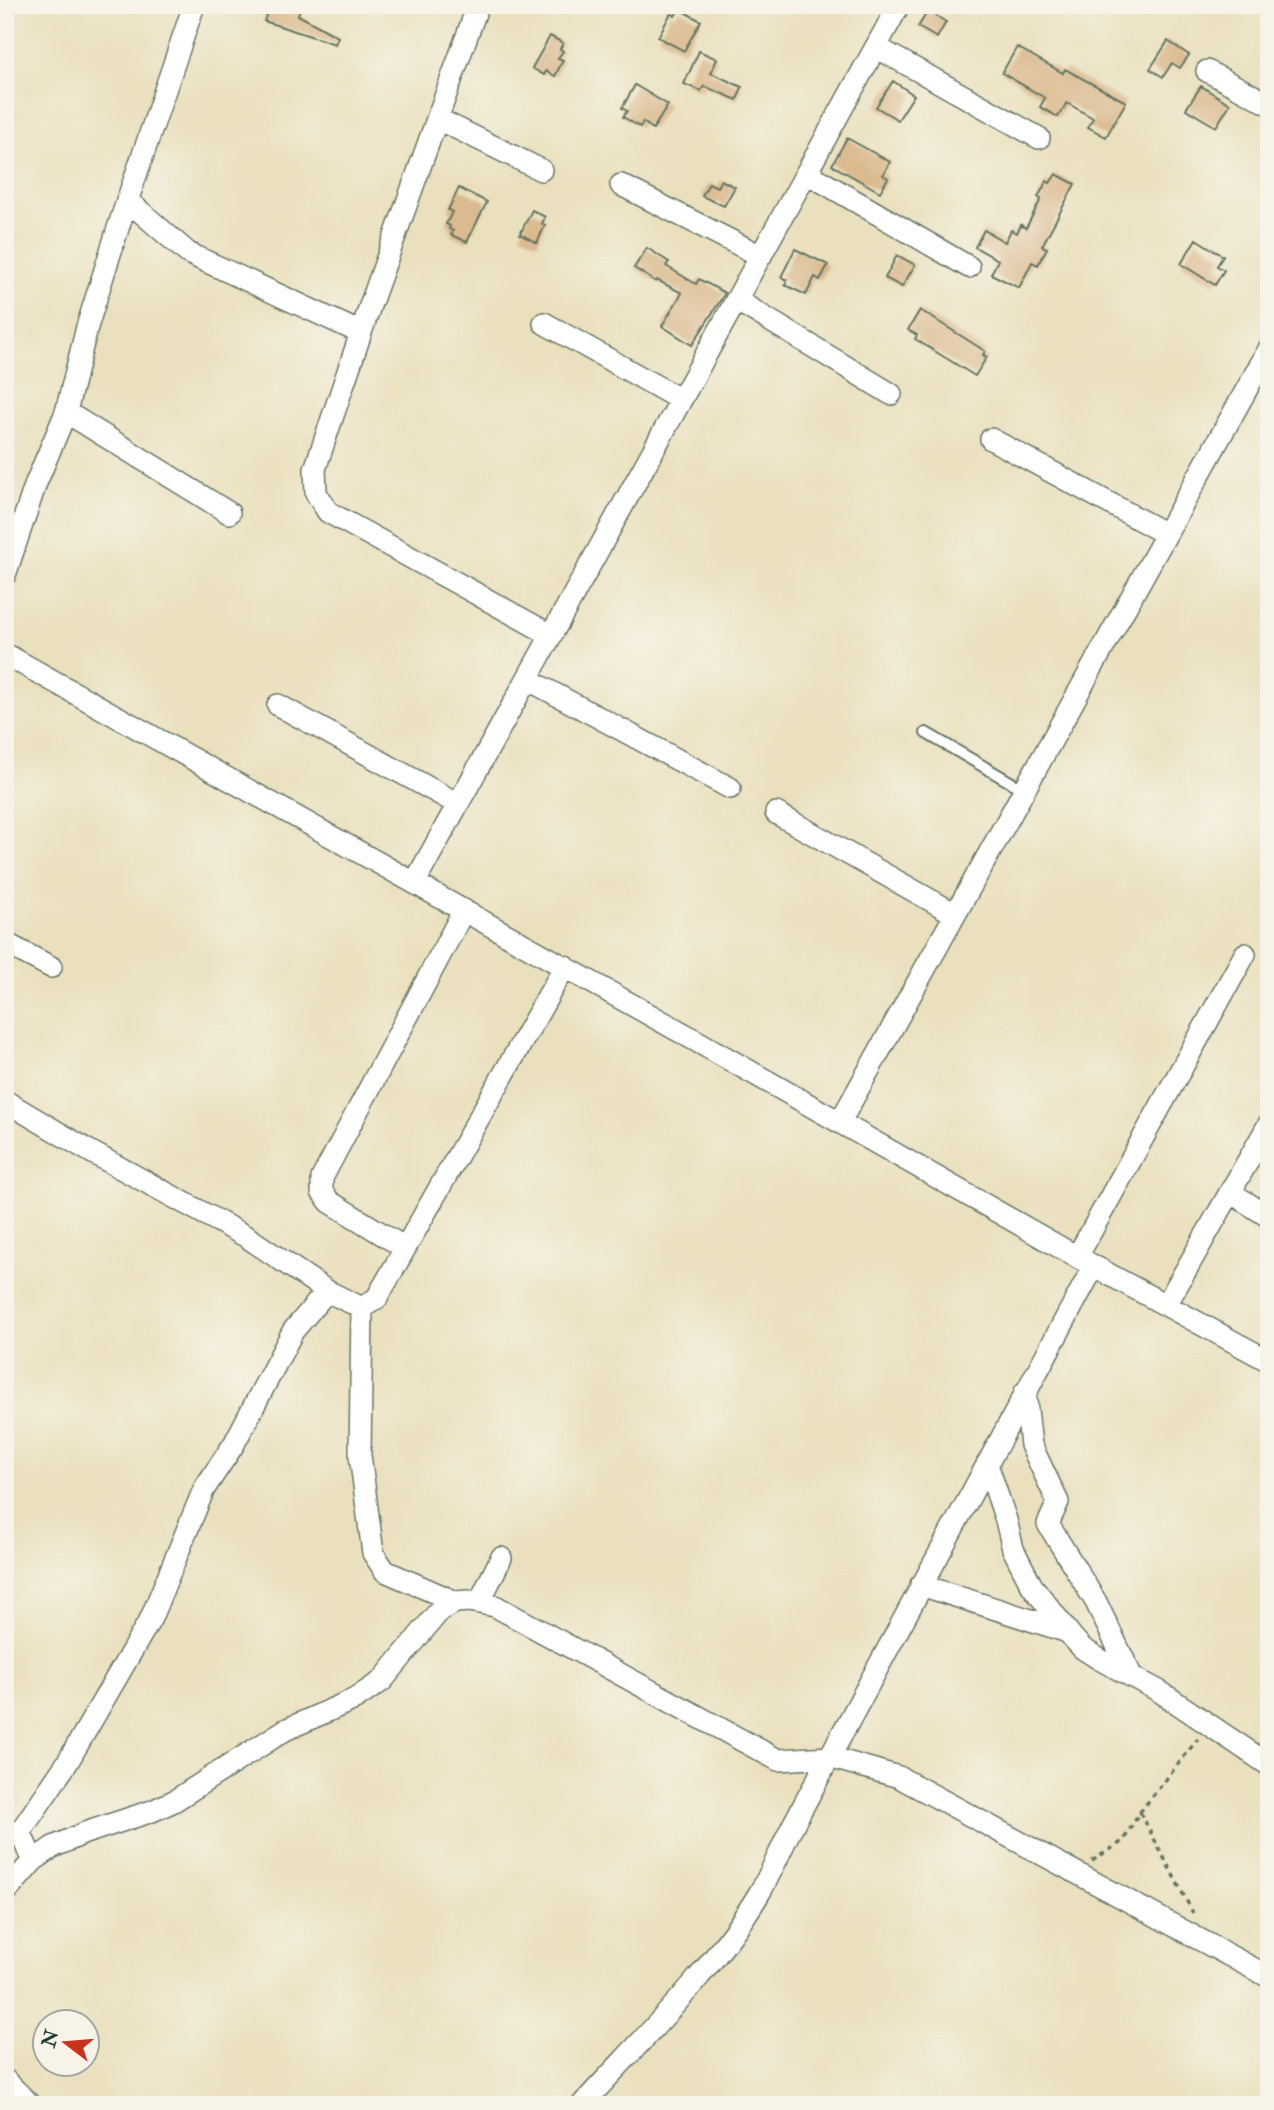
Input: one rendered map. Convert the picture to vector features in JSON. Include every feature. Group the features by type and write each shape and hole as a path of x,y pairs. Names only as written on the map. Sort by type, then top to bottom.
{"street":[{"path":"5,575 36,483 66,412 87,327 194,5"},
{"path":"478,5 315,470 316,493 328,512 551,635"},
{"path":"415,883 900,5"},
{"path":"876,47 1039,138"},
{"path":"1207,71 1269,104"},
{"path":"438,119 541,170"},
{"path":"807,173 969,267"},
{"path":"621,186 761,256"},
{"path":"127,200 188,253 361,333"},
{"path":"736,300 891,394"},
{"path":"544,323 681,400"},
{"path":"840,1122 1269,349"},
{"path":"66,412 229,513"},
{"path":"991,439 1166,534"},
{"path":"5,654 565,966 1085,1261 1269,1361"},
{"path":"527,679 730,788"},
{"path":"278,705 458,804"},
{"path":"776,813 955,914"},
{"path":"405,1248 330,1202 323,1192 322,1178 464,910"},
{"path":"5,943 51,967"},
{"path":"582,2105 675,2004 726,1941 760,1892 1026,1392 1085,1261 1245,954"},
{"path":"362,1308 377,1298 565,966"},
{"path":"5,1101 91,1152 247,1237 327,1291 362,1308"},
{"path":"1166,1306 1269,1124"},
{"path":"1230,1192 1269,1217"},
{"path":"33,1861 20,1832 67,1763 150,1618 204,1489 234,1444 293,1331 327,1291"},
{"path":"362,1308 360,1455 373,1553 386,1571 456,1602 495,1606 778,1760 830,1757 899,1777 1269,1977"},
{"path":"1026,1392 1031,1445 1058,1502 1048,1524 1096,1602 1132,1676"},
{"path":"986,1464 1006,1520 1013,1549 1032,1586 1082,1648 1159,1691 1269,1765"},
{"path":"479,1603 500,1558"},
{"path":"921,1585 1068,1632"},
{"path":"5,1893 33,1861 53,1847 174,1801 285,1730 355,1699 382,1681 440,1610 456,1602"},
{"path":"5,2080 30,2105"}],"lane":[{"path":"926,733 1024,790"}],"path":[{"path":"1075,1872 1123,1841 1140,1812 1210,1724"},
{"path":"1140,1812 1209,1943"}],"building":[{"path":"270,5 301,5 298,15 338,37 335,44 264,21"},
{"path":"679,9 701,21 684,51 658,37 671,13 675,16"},
{"path":"928,11 946,22 937,38 918,27"},
{"path":"550,36 563,43 560,49 563,51 558,58 563,60 555,76 546,71 544,75 532,68"},
{"path":"1168,41 1189,55 1180,68 1172,63 1163,77 1150,69"},
{"path":"1017,47 1063,73 1065,69 1126,102 1106,137 1088,127 1093,118 1067,103 1058,117 1040,107 1045,98 1002,73"},
{"path":"699,51 717,59 711,73 742,87 737,100 704,86 701,91 684,84"},
{"path":"893,81 914,95 898,120 876,107"},
{"path":"635,85 668,105 653,129 643,122 640,127 623,117 627,111 622,108"},
{"path":"1201,86 1230,104 1216,127 1186,109"},
{"path":"847,138 890,162 883,175 888,178 880,192 832,165"},
{"path":"1056,174 1075,184 1042,246 1047,248 1038,265 1032,262 1019,288 991,274 998,260 975,247 984,230 1005,242 1011,230 1017,233 1021,225 1026,228 1041,199 1038,197 1047,181 1050,183"},
{"path":"721,180 735,187 724,206 702,196 709,183 717,187"},
{"path":"459,188 487,202 467,242 451,235 453,231 446,224 452,212 448,210"},
{"path":"532,210 545,217 542,224 545,225 537,243 520,234"},
{"path":"1196,239 1223,256 1217,266 1224,270 1215,285 1181,264"},
{"path":"647,248 669,262 666,266 696,284 699,279 725,293 692,345 662,326 682,293 657,280 656,282 634,268"},
{"path":"795,249 828,265 820,280 815,277 806,295 785,285 787,280 781,277"},
{"path":"897,255 915,265 902,287 885,278"},
{"path":"920,310 985,351 983,355 987,357 975,376 915,339 917,335 908,330"}]}
